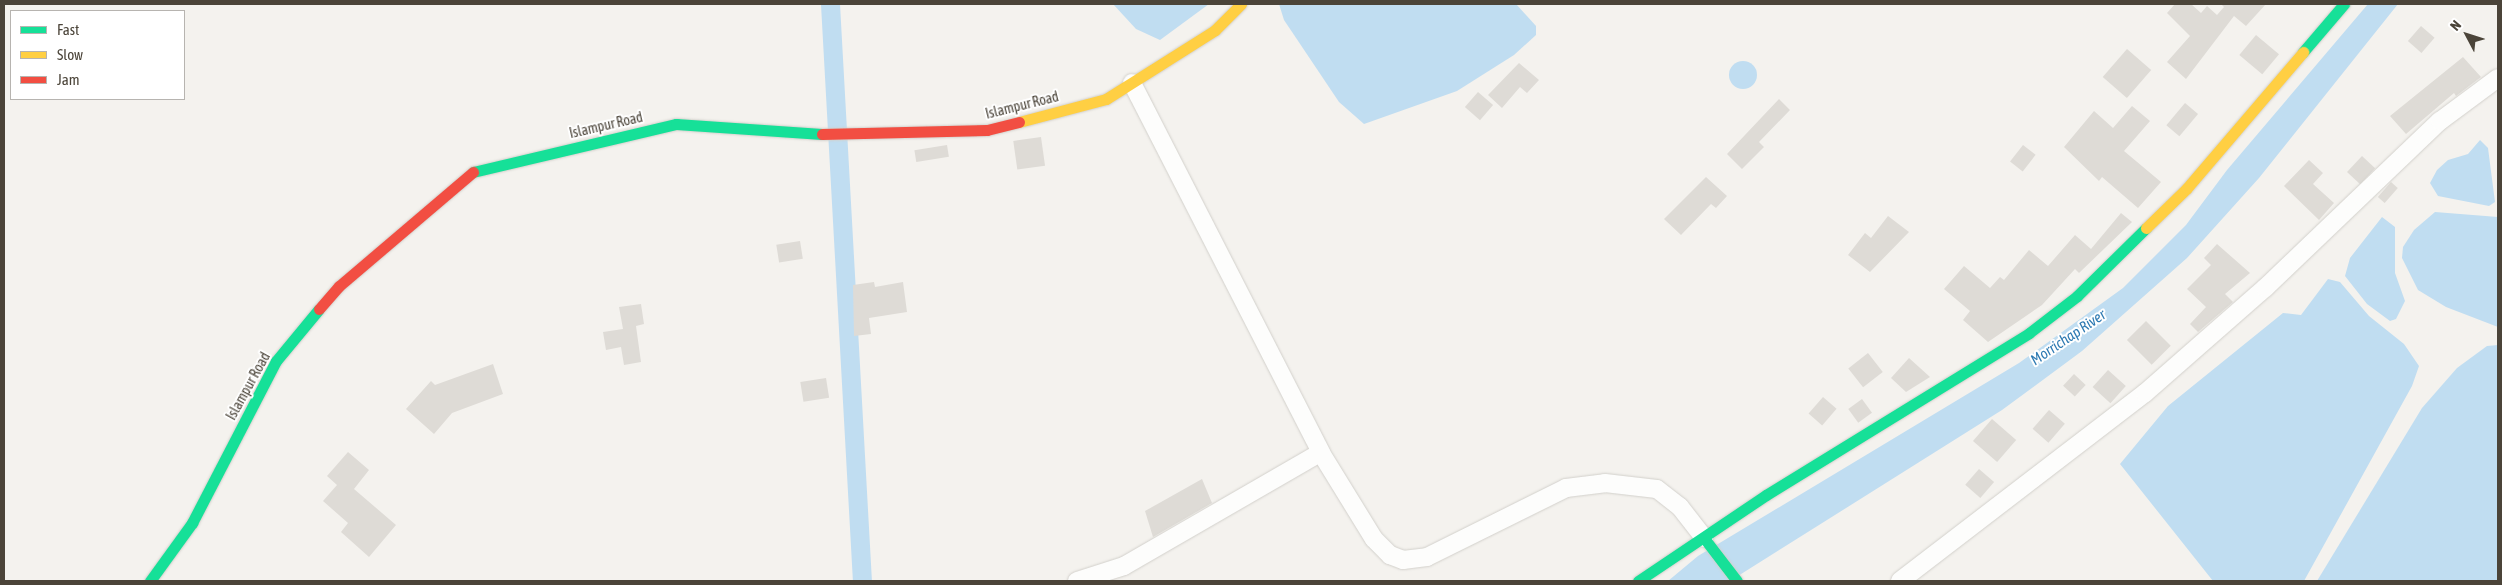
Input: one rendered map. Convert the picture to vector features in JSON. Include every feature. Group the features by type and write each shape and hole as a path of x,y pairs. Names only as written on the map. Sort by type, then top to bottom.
{"street":[{"name":"Islampur Road","path":"150,581 192,523 276,361 339,286 477,169 676,124 818,134 986,130 1106,99 1216,30 1241,4"},
{"path":"1638,581 2028,333 2077,296 2187,188 2344,4"},
{"path":"1900,581 2144,393 2265,288 2440,121 2498,78"},
{"path":"1132,83 1321,453 1374,539 1390,555 1403,560 1427,557 1566,488 1605,483 1656,489 1680,507 1737,581"},
{"path":"1077,581 1124,566 1313,457"}],"water":[{"path":"1113,4 1209,4 1160,40 1136,29"},
{"path":"1279,4 1516,4 1536,26 1536,35 1514,55 1457,91 1364,124 1339,102 1284,20"},
{"name":"Morrichap River","path":"2368,4 2398,4 2259,178 2187,258 2082,351 2002,410 1730,581 1668,581 1698,556 2019,363 2123,288 2186,225 2227,170"},
{"path":"1743,61 1753,65 1757,75 1753,85 1743,89 1733,85 1729,75 1733,65"},
{"path":"2480,140 2488,148 2495,202 2489,206 2438,196 2430,183 2437,170 2448,160 2468,154"},
{"path":"2435,212 2498,217 2498,327 2446,307 2418,290 2402,258 2403,247 2414,230"},
{"path":"2382,217 2395,227 2395,273 2405,301 2396,319 2390,321 2367,304 2345,276 2350,258"},
{"path":"2328,279 2340,282 2369,316 2404,344 2419,366 2412,386 2304,581 2213,581 2120,464 2168,406 2283,313 2301,315"},
{"path":"2498,345 2498,581 2317,581 2422,408 2457,368 2487,346"}],"building":[{"path":"2175,4 2191,4 2201,13 2207,6 2217,15 2224,7 2221,4 2266,4 2246,26 2234,16 2186,79 2167,62 2190,36 2167,13"},
{"path":"2421,26 2435,38 2421,53 2408,41"},
{"path":"2256,35 2279,54 2262,74 2239,55"},
{"path":"2127,49 2151,70 2127,98 2103,77"},
{"path":"2463,57 2481,77 2456,96 2454,93 2406,134 2390,116"},
{"path":"1519,63 1539,80 1527,93 1520,87 1502,108 1488,95"},
{"path":"1478,92 1493,105 1480,120 1465,107"},
{"path":"1779,99 1790,110 1759,142 1764,147 1742,169 1727,154"},
{"path":"2185,103 2198,114 2179,136 2166,125"},
{"path":"2132,106 2150,121 2124,151 2161,182 2138,208 2102,177 2099,181 2064,147 2094,111 2113,128"},
{"path":"1041,137 1045,166 1017,170 1013,141"},
{"path":"947,145 949,157 916,162 914,150"},
{"path":"2023,145 2036,155 2023,171 2010,162"},
{"path":"2362,156 2375,168 2360,184 2347,172"},
{"path":"2309,160 2323,173 2313,184 2334,203 2319,220 2284,186"},
{"path":"1706,177 1727,196 1716,208 1711,204 1681,235 1664,219"},
{"path":"2391,182 2398,188 2385,203 2378,197"},
{"path":"2121,213 2132,222 2079,273 2075,269 2042,305 1988,342 1963,320 1970,311 1944,289 1964,266 1990,288 2000,277 2004,280 2029,250 2048,266 2075,235 2091,249"},
{"path":"1888,216 1909,232 1870,272 1848,255 1865,233 1871,238"},
{"path":"800,241 803,259 779,263 776,245"},
{"path":"2217,244 2250,273 2225,294 2233,302 2198,332 2190,324 2206,307 2187,289 2211,265 2204,258"},
{"path":"874,282 875,287 903,282 907,312 869,318 871,334 854,336 853,285"},
{"path":"641,304 644,324 636,326 641,362 624,365 621,347 606,350 603,332 623,329 619,307"},
{"path":"2146,321 2171,346 2152,365 2127,340"},
{"path":"1868,353 1883,372 1863,387 1848,368"},
{"path":"1909,358 1930,377 1906,392 1891,378"},
{"path":"493,364 503,394 452,413 434,434 406,409 431,381 435,385"},
{"path":"2108,370 2126,386 2110,403 2093,387"},
{"path":"2074,374 2086,385 2075,397 2063,386"},
{"path":"826,378 829,398 803,402 800,382"},
{"path":"1823,397 1837,409 1822,425 1809,414"},
{"path":"1862,399 1872,413 1858,423 1848,409"},
{"path":"2049,410 2065,424 2048,443 2033,429"},
{"path":"1992,419 2016,440 1997,462 1973,441"},
{"path":"348,452 369,470 354,489 396,525 369,557 341,532 348,523 323,501 337,485 327,476"},
{"path":"1979,469 1994,482 1980,498 1965,485"},
{"path":"1202,479 1212,503 1153,537 1145,511"}],"waterway":[{"path":"830,4 862,581"}],"traffic: fast":[{"path":"2303,52 2344,4"},
{"path":"473,172 676,124 822,134"},
{"path":"1638,581 1766,495 2029,333 2077,296 2146,228"},
{"path":"150,581 192,523 276,361 319,309"},
{"path":"1704,538 1737,581"}],"traffic: slow":[{"path":"1019,122 1106,99 1215,30 1241,4"},
{"path":"2146,228 2187,188 2303,52"}],"traffic: jam":[{"path":"822,134 987,130 1019,122"},
{"path":"319,309 339,286 473,172"}]}
